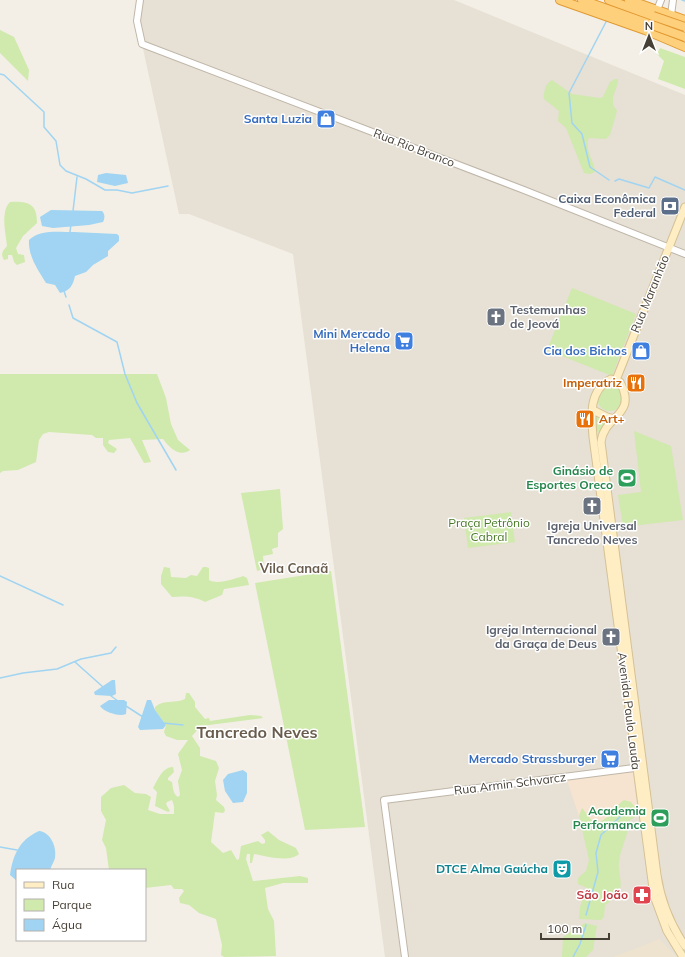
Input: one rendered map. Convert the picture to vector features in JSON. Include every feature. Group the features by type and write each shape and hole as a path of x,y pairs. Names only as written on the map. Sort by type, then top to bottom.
{"highway":[{"path":"560,0 652,30 685,37"},
{"path":"582,0 652,30 685,47"},
{"path":"609,0 655,13 671,15 685,20"},
{"path":"629,0 685,27"},
{"path":"652,30 655,13"}],"main road":[{"name":"Rua Maranhão","path":"616,380 685,207"},
{"path":"611,379 616,380 620,382 626,397 624,407 615,419 593,410 597,389 611,379"},
{"name":"Avenida Paulo Lauda","path":"593,410 593,437 640,767 661,896 674,930 685,946"},
{"name":"Avenida Paulo Lauda","path":"615,419 604,431 601,442 654,896 667,931 683,957"}],"street":[{"name":"Rua Rio Branco","path":"140,0 137,21 142,44 524,190 685,254"},
{"path":"655,13 661,0"},
{"path":"671,15 673,0"},
{"name":"Rua Armin Schvarcz","path":"405,957 384,800 640,767"}],"shaded area":[{"path":"140,0 454,0 685,95 685,957 385,957 293,254 189,214 179,214 137,21"},
{"path":"633,771 637,806 583,829 567,780"},
{"path":"659,939 677,957 613,957 642,946"}],"green space":[{"path":"0,30 14,37 29,70 28,81 0,53"},
{"path":"660,48 685,57 685,89 658,79 664,61 657,54"},
{"path":"618,79 618,82 613,97 613,106 617,111 610,135 606,139 588,139 589,154 594,164 595,172 590,174 584,173 566,128 558,121 559,111 544,99 545,88 552,80 572,94 600,98 603,97 610,82"},
{"path":"10,202 22,202 31,205 37,217 37,223 23,236 16,248 18,254 24,255 25,262 17,265 14,262 12,255 8,255 8,259 4,260 2,256 2,252 7,246 4,217 7,206"},
{"path":"572,288 636,314 612,376 547,350"},
{"path":"0,374 157,374 166,398 171,424 178,440 190,450 182,453 178,452 171,448 163,439 142,440 151,462 144,463 130,438 109,440 108,443 117,449 114,453 108,452 103,445 103,438 96,438 92,435 49,432 43,434 39,440 36,462 18,470 3,471 0,473"},
{"path":"610,385 619,389 623,398 619,407 610,411 601,407 597,398 601,389"},
{"path":"596,415 609,420 600,434 596,430"},
{"path":"634,431 671,446 683,520 623,527 618,495 641,492"},
{"path":"280,489 283,529 278,533 278,547 272,549 273,554 263,556 264,569 257,571 241,493"},
{"name":"Praça Petrônio Cabral","path":"511,512 515,542 468,548 464,518"},
{"path":"164,567 170,568 171,577 186,578 191,575 197,576 203,567 206,567 209,568 209,580 221,582 243,576 247,578 249,585 224,589 222,595 205,602 189,597 172,597 161,584 161,576"},
{"path":"331,571 365,827 305,830 255,583"},
{"path":"186,693 189,693 195,702 195,707 205,719 209,718 210,721 250,715 261,716 263,718 201,726 192,736 200,748 200,756 216,761 219,768 215,781 217,795 216,800 224,807 225,811 223,813 215,812 211,842 223,853 231,850 237,860 239,859 241,846 258,841 262,844 265,843 265,840 261,835 268,831 279,840 296,848 299,854 295,857 284,858 254,854 252,863 250,863 250,854 247,854 246,859 253,881 300,876 308,878 308,883 283,883 265,888 268,909 274,921 276,956 224,957 221,955 222,945 216,919 199,913 189,905 180,903 179,898 184,891 182,889 174,889 171,885 146,888 146,869 109,869 106,848 102,840 106,820 101,811 101,797 111,788 124,785 135,793 146,794 151,797 148,810 160,814 174,814 172,800 166,804 170,811 168,812 155,806 157,792 153,788 163,772 166,769 173,767 174,772 168,780 172,782 175,794 178,797 180,795 178,781 182,770 178,754 188,740 177,740 166,736 164,732 166,725 155,710 155,707 162,703 185,699"},
{"path":"624,800 631,802 638,811 638,815 630,820 620,856 619,870 621,882 618,893 605,905 604,917 601,920 579,919 580,907 587,888 578,884 578,878 586,871 589,860 579,816 582,808 593,822 598,822 606,818"},
{"path":"585,923 597,926 593,950 586,957 562,957 563,937"}],"water":[{"path":"106,173 126,175 128,183 115,186 97,182 98,175"},
{"path":"51,210 102,211 104,213 104,218 103,222 89,225 53,228 42,226 40,217"},
{"path":"74,232 117,234 119,236 119,241 108,251 108,256 93,265 86,272 75,276 70,287 66,291 60,293 55,285 46,283 34,263 30,252 29,240 33,236 44,233"},
{"path":"112,680 115,680 116,694 112,696 95,695 94,692"},
{"path":"109,700 124,700 127,702 126,714 120,715 112,713 100,706"},
{"path":"147,700 151,700 155,710 166,725 163,729 140,730 138,727"},
{"path":"243,770 247,773 247,793 243,802 233,803 225,791 223,780 228,774"},
{"path":"39,831 43,832 52,840 55,849 55,858 50,869 16,869 16,880 10,875 15,855 26,839"}],"waterway":[{"path":"607,20 569,93 572,123 582,134 590,167 609,180"},
{"path":"0,74 4,75 44,112 44,127 56,141 60,165 66,171 86,179 105,190 117,190 132,193 168,186"},
{"path":"73,211 77,177"},
{"path":"615,181 619,179 649,188 655,177 685,190"},
{"path":"70,232 71,224"},
{"path":"64,291 66,297"},
{"path":"69,305 73,318 117,342 125,374 137,403 176,470"},
{"path":"0,576 63,605"},
{"path":"0,678 23,673 57,669 81,659 111,653 116,647"},
{"path":"75,662 103,687"},
{"path":"111,696 118,701"},
{"path":"126,706 143,717"},
{"path":"163,723 183,725"},
{"path":"586,915 598,872 596,853 601,835 624,813"},
{"path":"0,847 17,850"},
{"path":"573,957 580,944 586,925"}],"place":[{"name":"Santa Luzia","path":"326,119"},
{"name":"Caixa Econômica Federal","path":"670,206"},
{"name":"Testemunhas de Jeová","path":"496,317"},
{"name":"Mini Mercado Helena","path":"404,341"},
{"name":"Cia dos Bichos","path":"641,351"},
{"name":"Imperatriz","path":"636,383"},
{"name":"Art+","path":"585,419"},
{"name":"Ginásio de Esportes Oreco","path":"627,478"},
{"name":"Igreja Universal Tancredo Neves","path":"592,506"},
{"name":"Igreja Internacional da Graça de Deus","path":"611,637"},
{"name":"Mercado Strassburger","path":"610,759"},
{"name":"Academia Performance","path":"660,818"},
{"name":"DTCE Alma Gaúcha","path":"562,869"},
{"name":"São João","path":"642,895"}],"district":[{"name":"Vila Canaã","path":"294,568"},
{"name":"Tancredo Neves","path":"257,732"}]}
